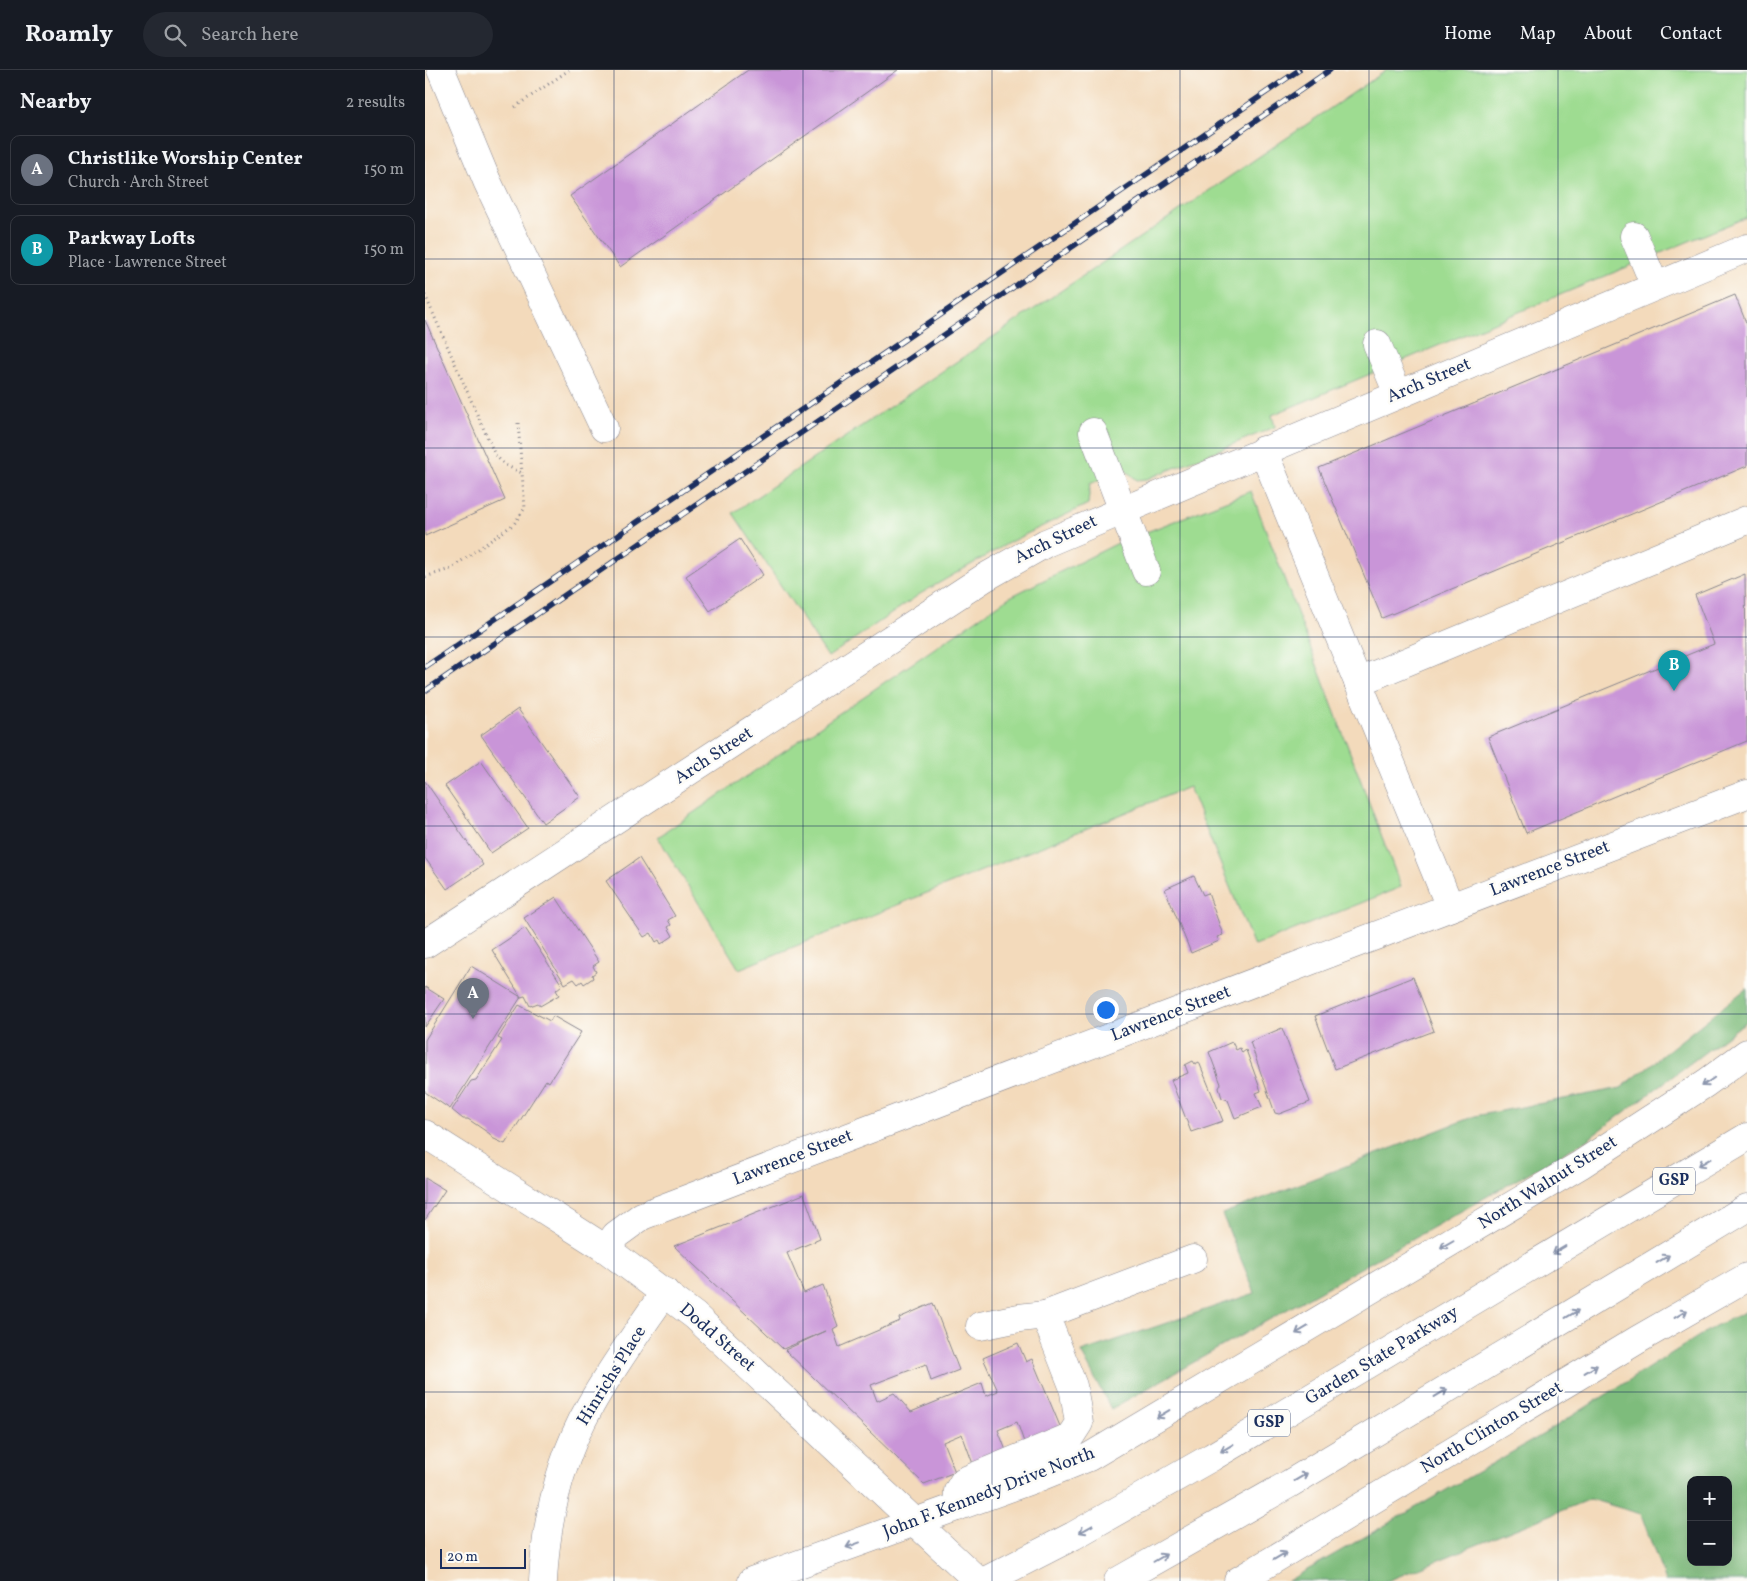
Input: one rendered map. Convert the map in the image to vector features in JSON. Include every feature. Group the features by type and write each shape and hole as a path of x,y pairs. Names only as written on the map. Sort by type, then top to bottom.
{"main road":[{"path":"441,70 487,182 604,428"},
{"path":"1634,236 1655,286"},
{"name":"Arch Street","path":"425,944 691,772 984,578 1046,543 1122,509 1747,248"},
{"path":"1377,344 1398,394"},
{"path":"1093,432 1146,571"},
{"path":"1263,450 1450,907"},
{"path":"1358,682 1747,520"},
{"name":"Lawrence Street","path":"606,1249 616,1235 642,1216 1747,794"},
{"name":"North Walnut Street","path":"1343,1304 1490,1220 1580,1165 1706,1083 1747,1053"},
{"name":"Dodd Street","path":"425,1134 606,1249 665,1292 721,1340 977,1581"},
{"name":"Garden State Parkway","path":"985,1581 1165,1484 1747,1137"},
{"path":"1118,1581 1289,1484 1747,1208"},
{"path":"980,1326 1045,1315 1193,1259"},
{"name":"North Clinton Street","path":"1238,1581 1639,1339 1747,1277"},
{"name":"Hinrichs Place","path":"543,1581 551,1512 565,1460 576,1434 605,1382 665,1292"},
{"name":"John F. Kennedy Drive North","path":"752,1581 1089,1457 1343,1304"},
{"path":"957,1507 958,1491 964,1481 1069,1437 1079,1423 1073,1386 1045,1315"}],"path":[{"path":"515,107 569,70"},
{"path":"425,295 495,456 505,466 522,473"},
{"path":"425,577 450,569 514,524 525,508 519,422"}],"green space":[{"path":"1387,70 1747,70 1747,217 1272,415 1275,427 1147,479 1137,480 1124,469 1090,484 1088,504 1012,541 920,594 828,657 733,513"},
{"path":"1251,491 1401,887 1254,946 1189,787 739,969 658,837 1008,598 1116,544"},
{"path":"1747,988 1747,1021 1587,1140 1111,1409 1081,1352 1255,1293 1222,1214 1475,1116 1621,1088"},
{"path":"1747,1311 1747,1581 1665,1581 1641,1514 1590,1499 1387,1581 1288,1581 1542,1435 1715,1326"}],"building":[{"path":"748,70 898,70 620,267 570,196"},
{"path":"1735,295 1747,325 1747,466 1382,618 1319,468"},
{"path":"425,320 505,500 425,536"},
{"path":"740,539 763,575 710,611 686,576"},
{"path":"1745,574 1747,741 1526,833 1488,737 1714,644 1695,595"},
{"path":"518,709 580,797 543,823 481,735"},
{"path":"481,761 528,828 491,853 445,786"},
{"path":"425,781 483,865 447,889 425,858"},
{"path":"639,858 675,916 668,920 671,925 668,927 673,936 661,944 659,940 656,942 651,933 644,937 606,881"},
{"path":"1194,876 1203,895 1208,893 1223,935 1217,937 1219,941 1191,953 1165,889"},
{"path":"556,897 599,962 593,966 596,972 592,975 593,978 584,984 582,981 578,984 574,979 565,984 524,918"},
{"path":"525,928 562,985 556,990 559,995 540,1006 538,1003 530,1006 525,996 521,997 492,950"},
{"path":"471,966 521,997 450,1109 425,1092 425,1040"},
{"path":"1413,977 1434,1031 1335,1069 1315,1016"},
{"path":"425,987 444,999 425,1027"},
{"path":"519,1005 550,1021 553,1016 581,1032 549,1082 546,1080 505,1144 492,1138 490,1134 468,1119 463,1119 452,1110 471,1081 476,1080 502,1040 498,1038"},
{"path":"1282,1028 1310,1102 1279,1114 1275,1113 1250,1042"},
{"path":"1232,1042 1236,1050 1240,1048 1242,1053 1246,1050 1261,1091 1256,1093 1262,1107 1235,1118 1228,1100 1222,1098 1219,1088 1221,1084 1209,1052"},
{"path":"1193,1061 1195,1064 1199,1062 1223,1121 1191,1132 1171,1080 1188,1073 1185,1065"},
{"path":"425,1178 445,1190 425,1220"},
{"path":"804,1194 820,1239 787,1253 804,1293 823,1285 838,1326 833,1329 839,1347 900,1321 899,1318 933,1303 959,1370 931,1381 926,1364 871,1385 877,1401 894,1393 911,1412 982,1383 986,1396 998,1391 983,1358 1018,1343 1026,1362 1032,1359 1062,1431 1025,1445 1017,1422 998,1430 1007,1453 973,1464 962,1434 943,1442 955,1472 924,1484 785,1350 826,1331 783,1349 674,1246"}],"railway":[{"path":"425,667 1299,70"},
{"path":"425,691 1330,70"}],"place":[{"name":"Parkway Lofts","path":"1674,691"},
{"name":"Christlike Worship Center","path":"473,1019"}]}
